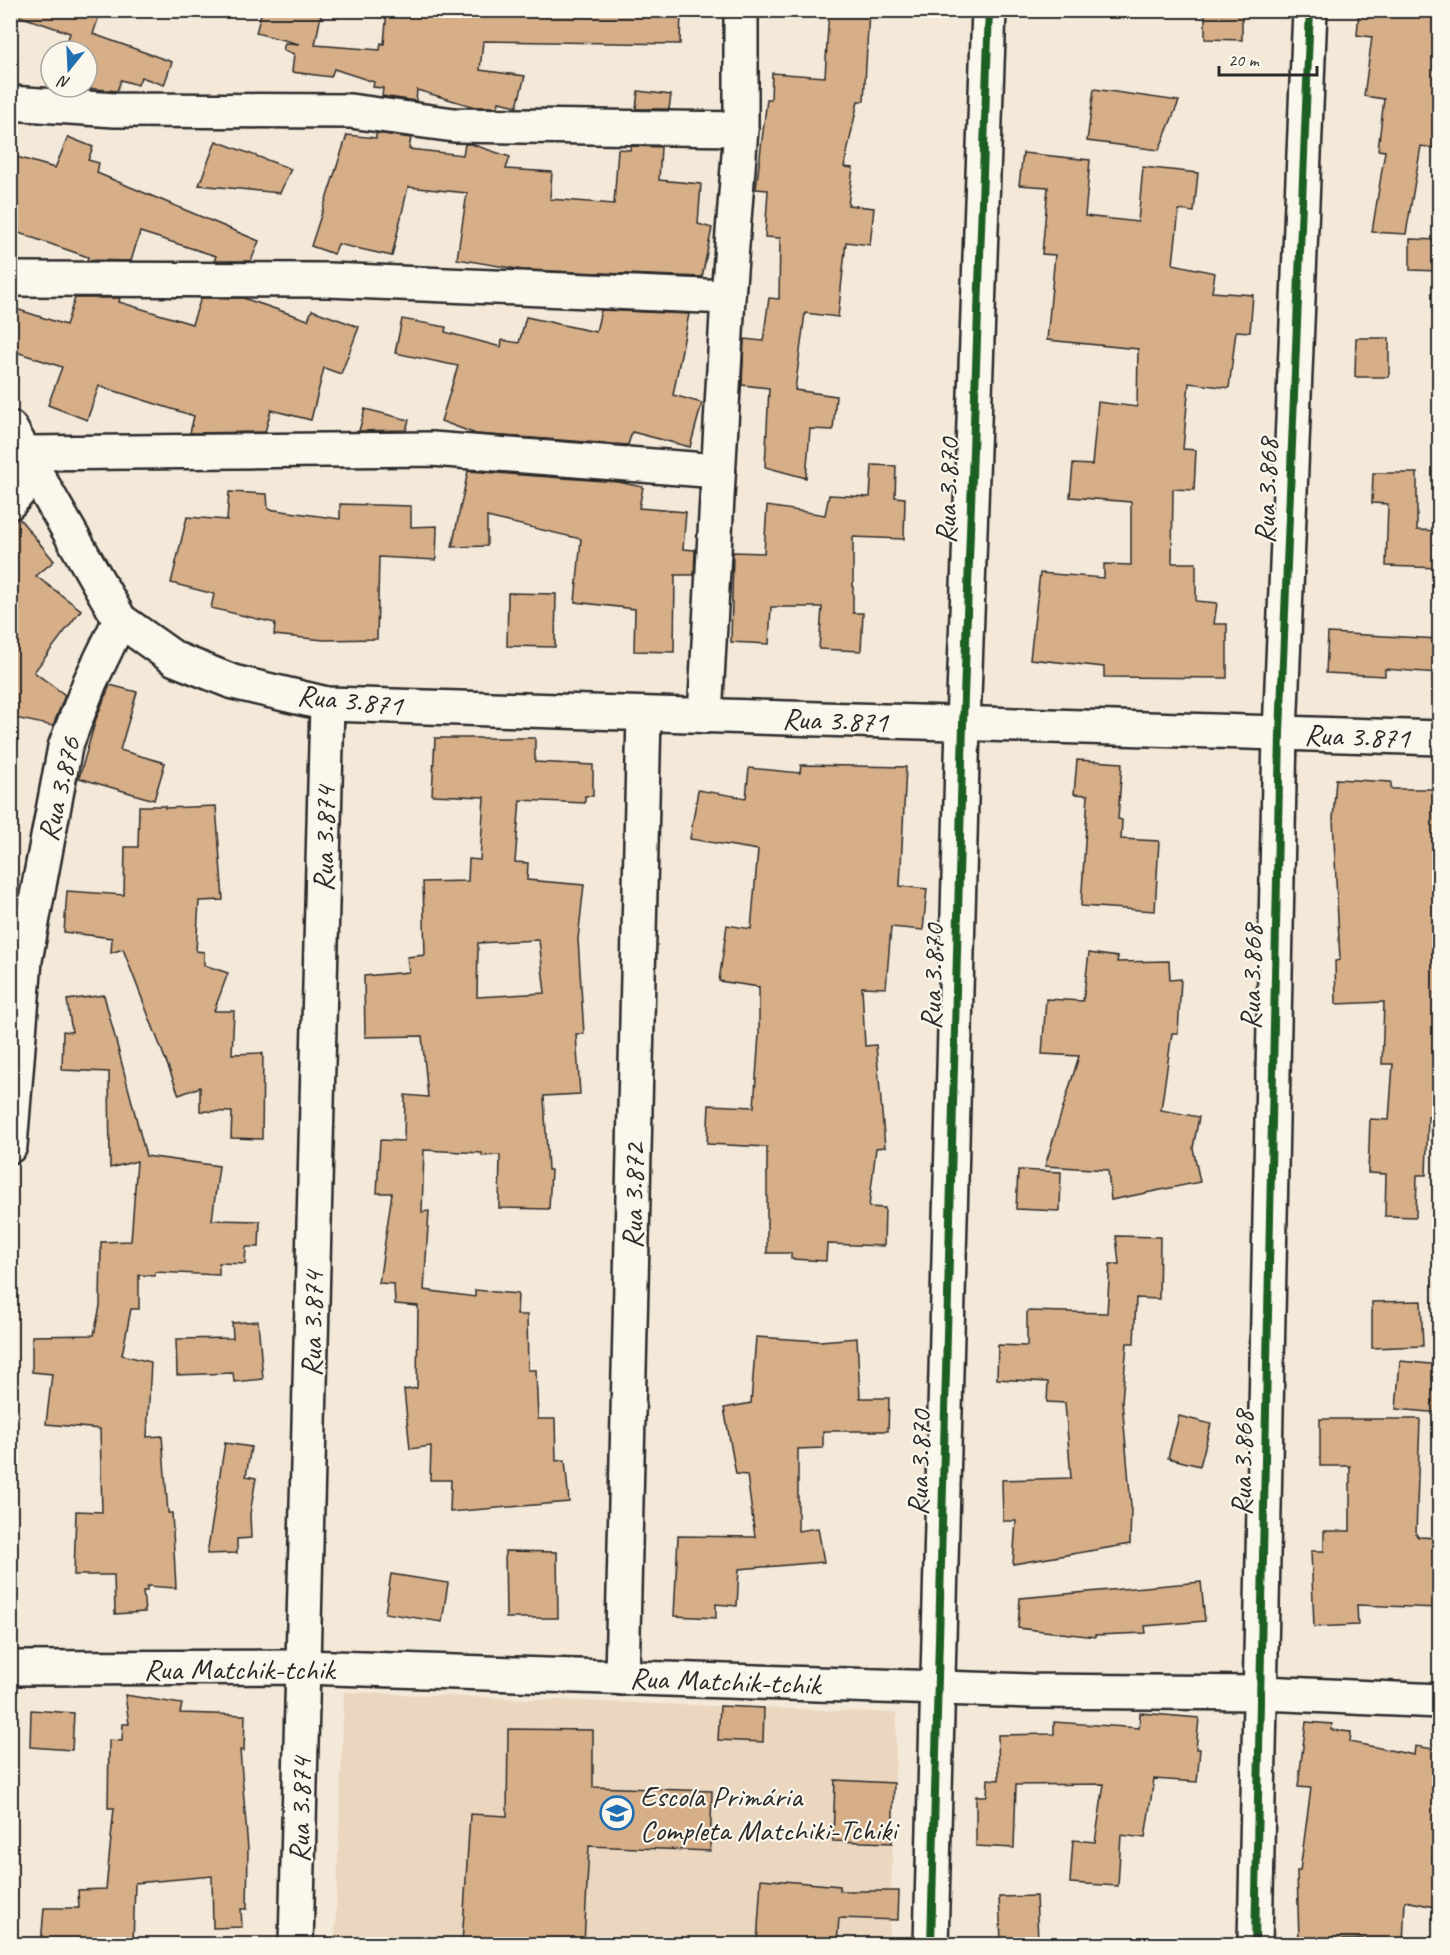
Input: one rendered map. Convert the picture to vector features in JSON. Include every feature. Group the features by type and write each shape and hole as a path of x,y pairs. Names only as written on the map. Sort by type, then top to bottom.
{"street":[{"path":"705,716 728,297 741,129 741,10"},
{"name":"Rua 3.870","path":"931,1944 963,724 989,10"},
{"name":"Rua 3.868","path":"1255,1944 1262,1693 1280,733 1310,10"},
{"path":"10,103 115,110 350,111 454,125 741,129"},
{"path":"10,279 328,280 728,297"},
{"path":"24,452 432,449 718,471"},
{"path":"10,502 24,452"},
{"path":"24,452 120,620"},
{"name":"Rua 3.871","path":"120,620 174,659 233,682 327,704 1440,738"},
{"name":"Rua 3.876","path":"10,1146 18,962 65,747 90,682 120,620"},
{"name":"Rua 3.874","path":"297,1944 327,704"},
{"name":"Rua 3.872","path":"622,1678 644,714"},
{"name":"Rua Matchik-tchik","path":"10,1668 303,1667 938,1688 1262,1693 1440,1701"}],"shaded area":[{"name":"Escola Primária Completa Matchiki-Tchiki","path":"344,1692 897,1713 891,1891 899,1892 898,1920 890,1920 889,1944 335,1944"}],"building":[{"path":"17,10 101,10 93,34 172,62 164,85 141,77 138,85 121,80 117,91 99,89 99,39 68,39 70,33 16,15"},
{"path":"262,10 322,10 315,45 380,50 381,43 384,44 387,10 681,10 680,44 483,41 480,70 525,76 517,106 499,102 498,107 475,107 417,90 416,101 382,96 383,88 373,87 374,82 334,69 331,77 292,72 294,54 283,50 285,43 299,44 256,33"},
{"path":"829,10 869,10 864,101 858,101 844,167 853,168 848,205 874,208 870,245 846,242 838,317 805,313 795,390 836,396 833,430 810,429 806,478 765,467 769,388 742,385 744,339 763,341 769,298 779,299 780,238 765,237 768,190 756,189 767,99 771,99 772,73 825,77"},
{"path":"1205,10 1242,10 1242,40 1205,39"},
{"path":"1359,10 1440,10 1440,99 1434,148 1421,146 1406,234 1372,232 1385,151 1378,150 1384,99 1364,96 1372,37 1357,35"},
{"path":"1094,89 1179,101 1159,150 1087,141"},
{"path":"638,91 671,95 669,109 636,109"},
{"path":"376,133 411,138 409,149 463,155 465,144 471,144 510,157 506,169 552,172 550,199 614,204 618,149 630,150 631,146 661,147 659,180 701,184 698,224 712,228 702,277 523,270 457,259 467,193 408,187 392,256 338,244 334,254 311,246 347,135 376,138"},
{"path":"68,137 93,147 88,160 99,163 97,173 259,241 251,261 214,261 216,256 140,232 131,261 87,260 88,257 10,230 10,155 55,168"},
{"path":"216,141 291,169 280,193 199,185"},
{"path":"1023,153 1090,160 1085,216 1138,222 1143,167 1198,173 1194,212 1179,210 1173,264 1215,273 1212,292 1253,295 1250,332 1236,331 1229,388 1189,383 1183,449 1196,450 1194,490 1173,489 1172,563 1196,563 1196,601 1217,603 1214,624 1227,624 1227,678 1104,677 1104,667 1030,659 1040,573 1104,578 1104,564 1131,565 1131,502 1070,497 1073,464 1092,465 1098,402 1137,407 1138,349 1047,340 1055,255 1042,254 1048,187 1019,185"},
{"path":"1410,239 1440,240 1440,271 1410,270"},
{"path":"75,298 120,298 119,302 192,324 201,298 243,298 308,320 312,310 359,327 341,374 324,368 311,420 271,410 265,432 190,433 194,416 99,386 87,420 48,405 62,367 10,350 10,307 66,325"},
{"path":"601,310 689,314 673,395 702,403 690,447 632,432 628,445 476,434 441,421 458,366 395,353 402,319 446,327 445,332 501,347 502,340 519,343 526,317 596,332"},
{"path":"1356,338 1389,338 1389,377 1355,377"},
{"path":"365,409 409,420 406,430 359,431"},
{"path":"872,465 896,466 895,497 905,498 904,539 853,537 853,613 863,613 861,651 819,649 822,607 771,607 769,644 731,642 733,552 764,553 767,506 825,515 829,495 870,497"},
{"path":"468,471 618,482 643,487 639,508 686,512 683,549 695,550 694,575 675,575 674,652 634,651 635,609 575,602 581,539 487,517 487,546 452,547"},
{"path":"1373,473 1417,473 1417,530 1440,531 1440,568 1386,566 1388,504 1372,503"},
{"path":"229,492 267,494 268,509 340,519 340,504 411,506 411,527 437,526 436,560 379,557 377,639 324,640 274,635 275,623 211,608 214,594 171,583 187,517 227,520"},
{"path":"19,518 54,561 36,576 81,610 34,672 65,695 53,726 10,717 10,520"},
{"path":"508,593 556,594 555,647 507,646"},
{"path":"1328,633 1440,639 1438,673 1385,669 1385,676 1326,673"},
{"path":"110,685 137,692 120,750 165,763 154,800 79,778 96,719"},
{"path":"435,738 535,738 535,762 593,765 593,796 585,796 585,803 520,800 515,862 528,863 527,880 584,885 578,939 584,1034 576,1034 580,1094 544,1096 548,1170 551,1170 549,1209 499,1208 500,1155 482,1156 482,1153 424,1150 422,1212 429,1211 424,1290 475,1297 475,1290 518,1294 517,1315 527,1315 528,1370 536,1370 538,1419 555,1419 556,1461 565,1460 569,1502 450,1512 451,1480 430,1480 431,1446 410,1449 404,1390 417,1388 418,1306 395,1304 394,1284 379,1283 392,1193 377,1193 380,1140 404,1141 405,1095 428,1097 422,1036 365,1037 364,976 409,972 407,957 425,955 423,882 468,881 469,859 480,860 484,797 432,795","holes":["539,940 545,993 477,997 478,943"]},
{"path":"1077,760 1122,763 1118,819 1122,820 1121,839 1159,841 1155,911 1081,906 1088,795 1074,794"},
{"path":"801,765 906,767 900,886 927,889 923,930 891,927 886,988 862,987 865,1046 876,1045 885,1147 876,1148 869,1207 885,1208 884,1246 827,1244 826,1261 791,1259 791,1253 767,1253 767,1147 707,1144 709,1105 754,1107 759,1034 759,987 719,981 727,925 751,929 758,850 690,839 698,790 746,798 749,768 800,773"},
{"path":"1336,779 1391,782 1391,789 1440,789 1440,1117 1428,1117 1426,1175 1417,1175 1416,1217 1385,1216 1386,1174 1368,1173 1370,1119 1389,1120 1393,1064 1382,1064 1384,1002 1336,1004 1335,961 1340,960 1333,819"},
{"path":"139,806 165,806 165,808 216,806 223,900 199,901 196,951 204,952 204,965 228,973 214,1011 234,1011 232,1054 263,1053 262,1139 231,1138 232,1112 200,1111 200,1087 179,1095 123,949 111,953 112,938 64,932 67,891 124,895 125,847 138,847"},
{"path":"1089,953 1118,957 1117,962 1169,961 1170,980 1181,979 1178,1033 1172,1033 1161,1110 1199,1117 1193,1148 1200,1182 1111,1200 1108,1170 1045,1166 1079,1056 1042,1054 1046,999 1083,1001"},
{"path":"104,995 146,1156 219,1166 212,1220 260,1221 259,1247 246,1247 245,1264 219,1263 219,1275 155,1272 155,1276 139,1275 139,1309 131,1309 122,1355 151,1362 147,1437 162,1436 168,1513 172,1513 176,1588 147,1586 147,1591 143,1591 145,1612 115,1614 114,1575 74,1575 76,1511 102,1512 100,1429 46,1424 52,1374 32,1372 32,1336 94,1335 100,1306 101,1242 131,1241 137,1161 110,1168 109,1072 62,1070 63,1031 72,1032 67,1000"},
{"path":"1018,1170 1061,1172 1060,1211 1016,1209"},
{"path":"1116,1236 1160,1237 1159,1299 1136,1298 1134,1343 1127,1343 1122,1401 1131,1506 1130,1544 1013,1564 1016,1521 1003,1521 1002,1480 1071,1478 1065,1403 1047,1402 1048,1382 997,1379 998,1345 1027,1346 1027,1311 1107,1313 1110,1264 1119,1264"},
{"path":"1421,1301 1423,1346 1372,1348 1372,1302"},
{"path":"258,1321 263,1379 234,1382 233,1373 177,1375 176,1339 233,1338 232,1323"},
{"path":"756,1337 820,1341 857,1338 860,1398 889,1398 888,1431 823,1431 823,1448 798,1449 798,1531 818,1528 824,1562 739,1569 737,1606 716,1604 716,1618 674,1616 678,1536 755,1537 747,1475 736,1474 724,1408 751,1403"},
{"path":"1400,1361 1440,1365 1440,1413 1396,1409"},
{"path":"1179,1416 1211,1424 1200,1466 1168,1458"},
{"path":"1320,1419 1420,1419 1416,1534 1418,1537 1440,1538 1440,1608 1357,1605 1358,1625 1314,1627 1311,1551 1324,1551 1324,1531 1350,1531 1350,1466 1320,1466"},
{"path":"225,1443 251,1447 246,1476 256,1478 250,1514 251,1538 237,1539 237,1553 207,1554"},
{"path":"505,1551 557,1552 558,1618 506,1618"},
{"path":"391,1574 448,1583 442,1622 385,1613"},
{"path":"1201,1582 1205,1621 1145,1626 1146,1633 1095,1635 1095,1637 1018,1628 1020,1598"},
{"path":"125,1695 182,1704 180,1713 245,1715 244,1751 240,1750 248,1849 247,1909 241,1909 242,1927 213,1928 212,1876 135,1883 133,1944 41,1944 44,1908 79,1908 78,1890 106,1889 114,1808 108,1808 109,1740 122,1741 123,1724 129,1724"},
{"path":"720,1706 764,1708 763,1742 718,1740"},
{"path":"31,1710 74,1713 72,1750 30,1747"},
{"path":"1140,1713 1199,1718 1196,1749 1200,1749 1197,1782 1154,1779 1145,1838 1121,1835 1118,1886 1070,1883 1073,1840 1095,1842 1104,1784 1016,1785 1014,1848 976,1846 976,1796 987,1796 988,1779 999,1780 998,1735 1054,1734 1054,1722 1139,1728"},
{"path":"1306,1722 1332,1724 1331,1730 1351,1732 1350,1742 1414,1755 1415,1746 1440,1750 1440,1788 1437,1788 1432,1862 1440,1863 1440,1908 1405,1901 1403,1944 1363,1944 1363,1939 1299,1941 1297,1871 1300,1871 1311,1788 1298,1787"},
{"path":"508,1729 593,1730 593,1787 712,1791 710,1851 589,1846 584,1944 462,1944 470,1814 507,1816"},
{"path":"835,1780 894,1783 892,1843 833,1841"},
{"path":"761,1879 840,1886 840,1891 899,1891 898,1920 839,1918 837,1944 757,1944"},
{"path":"1036,1896 1038,1940 1001,1941 999,1897"}],"cycle path":[{"path":"931,1944 963,724 989,10"},
{"path":"1255,1944 1280,733 1310,10"}],"place":[{"name":"Escola Primária Completa Matchiki-Tchiki","path":"617,1813"}]}
